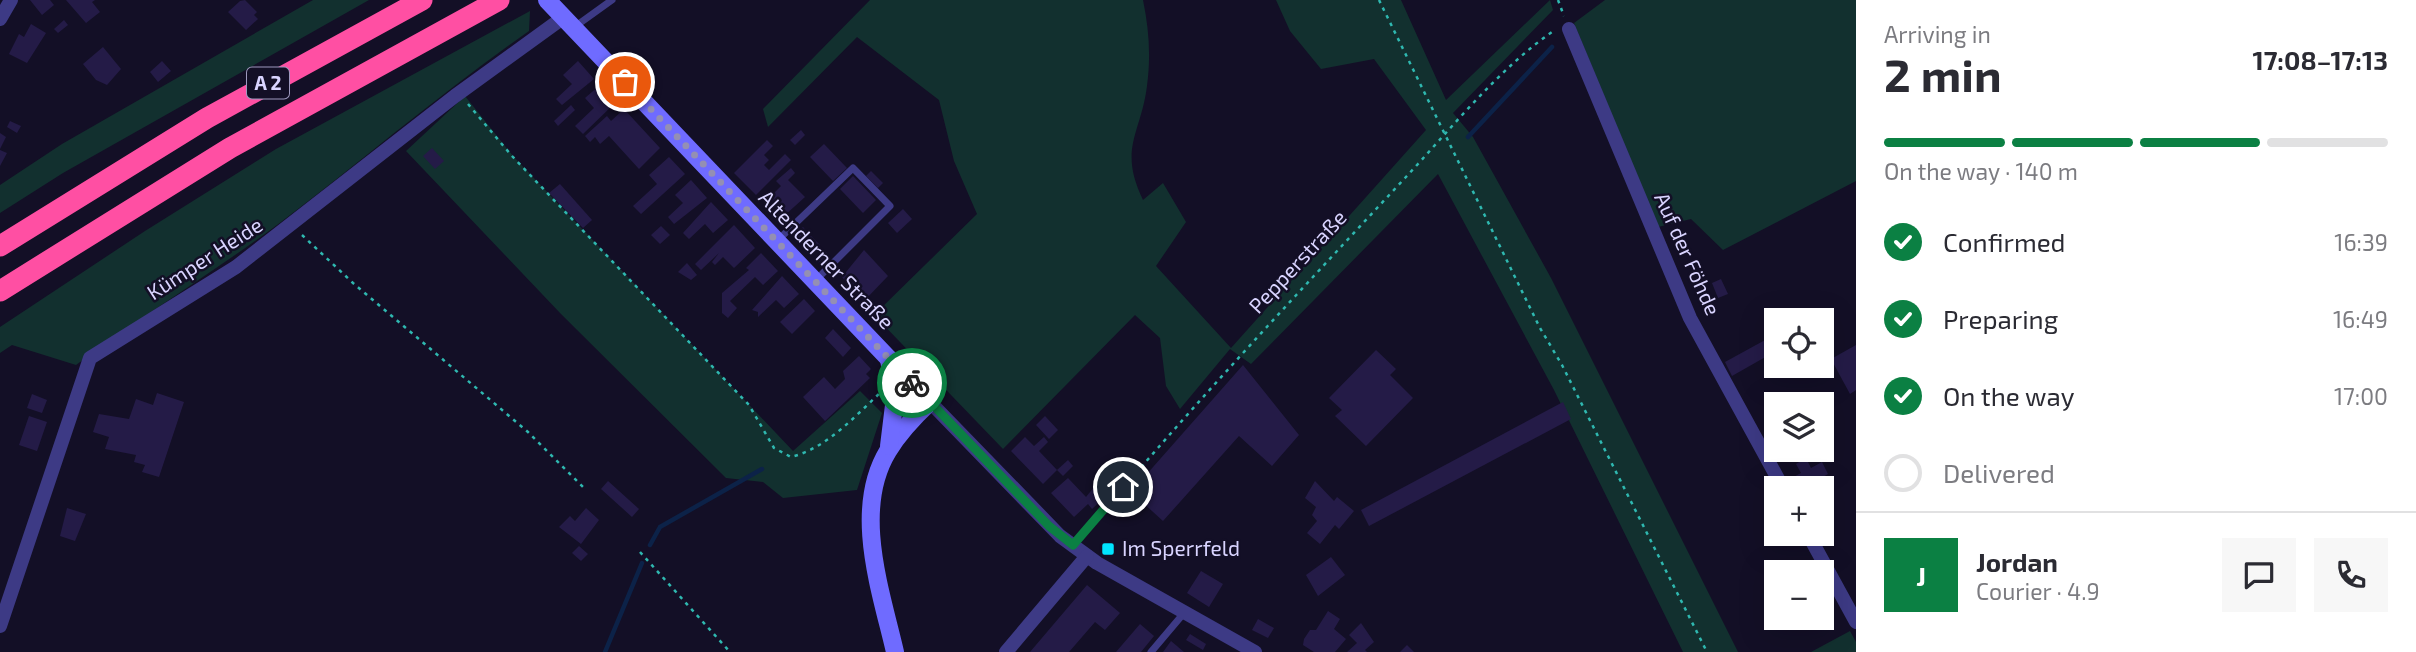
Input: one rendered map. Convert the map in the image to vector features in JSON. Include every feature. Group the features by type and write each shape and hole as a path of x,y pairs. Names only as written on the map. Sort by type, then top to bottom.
{"highway":[{"name":"A 2","path":"0,246 207,118 422,0"},
{"name":"A 2","path":"0,291 230,148 499,0"}],"main road":[{"name":"Altenderner Straße","path":"547,0 930,402"},
{"path":"889,359 895,416 888,449 874,485 870,520 895,652"},
{"path":"888,449 930,402"}],"street":[{"path":"1,15 11,0"},
{"name":"Kümper Heide","path":"0,626 90,358 236,267 459,94 568,22"},
{"name":"Auf der Föhde","path":"1569,29 1690,318 1776,476"},
{"name":"Altenderner Straße","path":"930,402 1049,526 1087,556 1255,652"},
{"path":"1815,546 1856,622"},
{"path":"1006,652 1087,556"}],"lane":[{"path":"568,22 612,0"},
{"path":"776,241 853,168 890,206 815,281"},
{"path":"1073,545 1123,487"},
{"path":"1151,652 1185,612"}],"path":[{"path":"1379,0 1540,328 1562,365 1707,652"},
{"path":"1558,0 1569,29"},
{"name":"Pepperstraße","path":"1123,487 1235,359 1532,44 1559,27 1569,29"},
{"path":"459,94 513,156 749,405 774,448 792,457 804,454 835,434 893,381"},
{"path":"294,223 305,239 528,432 586,490"},
{"path":"640,552 730,652"}],"green space":[{"path":"313,0 369,0 63,173 0,213 0,185 62,144"},
{"path":"870,0 1143,0 1149,43 1148,75 1144,103 1133,142 1132,167 1143,200 1163,183 1186,222 1156,266 1231,348 1426,130 1374,59 1321,69 1290,31 1276,0 1401,0 1446,100 1550,0 1553,10 1453,113 1473,137 1551,278 1738,652 1683,652 1554,390 1438,174 1251,364 1230,349 1180,409 1166,386 1160,338 1135,315 1003,449 874,315 977,214 954,161 939,100 857,37 768,127 763,109"},
{"path":"1605,0 1856,0 1856,181 1723,250 1691,219 1658,227 1574,23"},
{"path":"530,11 529,31 281,222 76,365 12,345 0,353 0,327 145,231 276,149"},
{"path":"465,96 513,156 793,451 860,391 882,413 857,490 783,498 763,482 726,478 561,314 406,151"},
{"path":"1850,631 1856,642 1856,652 1811,652"}],"building":[{"path":"30,0 50,0 54,5 42,15"},
{"path":"66,0 95,0 92,2 100,12 86,23"},
{"path":"245,0 257,12 254,15 258,19 246,30 228,12"},
{"path":"64,20 68,25 58,33 54,29"},
{"path":"31,24 46,33 27,63 9,54 19,34 24,37"},
{"path":"103,47 121,69 107,85 96,80 83,64"},
{"path":"162,61 171,71 158,82 150,72"},
{"path":"578,61 594,79 562,105 556,99 572,84 563,75"},
{"path":"600,85 616,102 583,134 575,126 594,108 585,98"},
{"path":"571,105 575,110 558,126 554,121"},
{"path":"624,109 660,148 639,169 609,136 600,144 595,137 590,142 585,136 607,116 611,121"},
{"path":"10,121 21,126 17,133 7,127"},
{"path":"801,130 805,135 795,145 790,140"},
{"path":"0,133 6,137 0,149"},
{"path":"767,140 773,146 764,155 769,160 764,165 769,170 785,154 791,160 756,195 734,173"},
{"path":"824,144 847,168 833,181 810,157"},
{"path":"432,148 444,161 435,169 423,156"},
{"path":"0,150 7,153 0,166"},
{"path":"669,157 685,174 641,214 633,206 657,184 649,175"},
{"path":"791,168 795,173 788,180 805,197 784,216 768,199 781,186 776,181"},
{"path":"871,171 883,183 878,188 866,176"},
{"path":"853,176 876,200 863,213 840,189"},
{"path":"691,180 707,198 674,224 668,217 683,203 675,195"},
{"path":"560,184 592,220 583,228 549,193"},
{"path":"711,202 728,220 713,233 705,224 689,239 683,233"},
{"path":"903,209 912,219 897,233 888,223"},
{"path":"734,225 755,248 734,268 723,257 715,265 712,262 719,253 701,270 695,264"},
{"path":"661,226 670,235 660,244 651,235"},
{"path":"803,227 807,232 797,241 793,237"},
{"path":"811,236 820,245 810,254 801,245"},
{"path":"824,250 828,254 819,263 815,258"},
{"path":"864,250 888,276 864,301 842,277"},
{"path":"761,253 778,271 763,285 755,277 730,301 737,308 728,318 722,313 722,293 749,270 746,268"},
{"path":"687,263 697,275 691,280 678,272"},
{"path":"782,276 799,294 784,308 776,300 758,317 758,312 752,310"},
{"path":"1721,279 1728,294 1718,298 1712,283"},
{"path":"804,299 815,311 792,334 780,322"},
{"path":"833,329 851,348 843,357 825,338"},
{"path":"1764,341 1764,358 1732,376 1725,362"},
{"path":"1856,345 1856,390 1850,394 1834,365 1834,357"},
{"path":"1376,350 1396,369 1390,375 1413,398 1366,446 1335,416 1342,410 1329,398"},
{"path":"859,356 871,369 866,374 870,378 825,421 803,397 824,377 835,389 845,379 843,371"},
{"path":"1243,365 1299,435 1272,466 1239,436 1163,521 1131,492"},
{"path":"157,393 184,402 159,477 142,472 145,465 134,462 136,455 105,449 109,437 93,432 99,414 129,419 136,399 153,405"},
{"path":"32,394 47,400 42,413 27,408"},
{"path":"1563,402 1571,419 1369,526 1361,510"},
{"path":"29,416 47,422 37,451 19,445"},
{"path":"1045,416 1058,430 1049,439 1036,425"},
{"path":"1025,437 1034,446 1044,437 1048,442 1039,451 1057,470 1043,484 1011,451"},
{"path":"1068,460 1073,466 1063,476 1057,470"},
{"path":"1808,462 1811,468 1822,462 1828,474 1795,476 1801,473 1796,464"},
{"path":"1068,478 1086,497 1099,481 1110,492 1092,509 1088,504 1074,517 1051,493"},
{"path":"608,481 639,509 632,517 601,489"},
{"path":"1315,481 1334,501 1337,497 1354,511 1339,529 1335,525 1320,544 1307,533 1317,521 1312,515 1316,507 1305,498"},
{"path":"67,508 86,514 75,541 60,536"},
{"path":"586,508 599,520 581,544 559,527 570,516 575,521"},
{"path":"579,546 588,554 581,561 572,553"},
{"path":"1331,557 1345,575 1318,596 1306,575"},
{"path":"1201,571 1223,584 1209,607 1187,593"},
{"path":"1087,585 1120,613 1105,630 1095,622 1069,652 1030,652"},
{"path":"1328,611 1340,619 1334,629 1346,639 1335,652 1314,652 1303,645 1304,639 1310,630 1316,630"},
{"path":"1258,619 1274,628 1268,638 1252,630"},
{"path":"1361,623 1374,642 1365,650 1367,652 1347,652 1357,643 1349,635"},
{"path":"1140,624 1154,636 1141,652 1116,652"},
{"path":"1190,634 1206,644 1203,650 1186,640"},
{"path":"1171,641 1184,652 1163,652"},
{"path":"1407,645 1414,652 1400,652"}],"waterway":[{"path":"1468,137 1552,47"},
{"path":"650,545 660,527 762,469"},
{"path":"605,652 642,563"}],"way so far":[{"path":"625,82 912,383"}],"place":[{"name":"Im Sperrfeld","path":"1108,549"}],"route":[{"path":"912,383 1049,526 1073,545 1123,487"}]}
